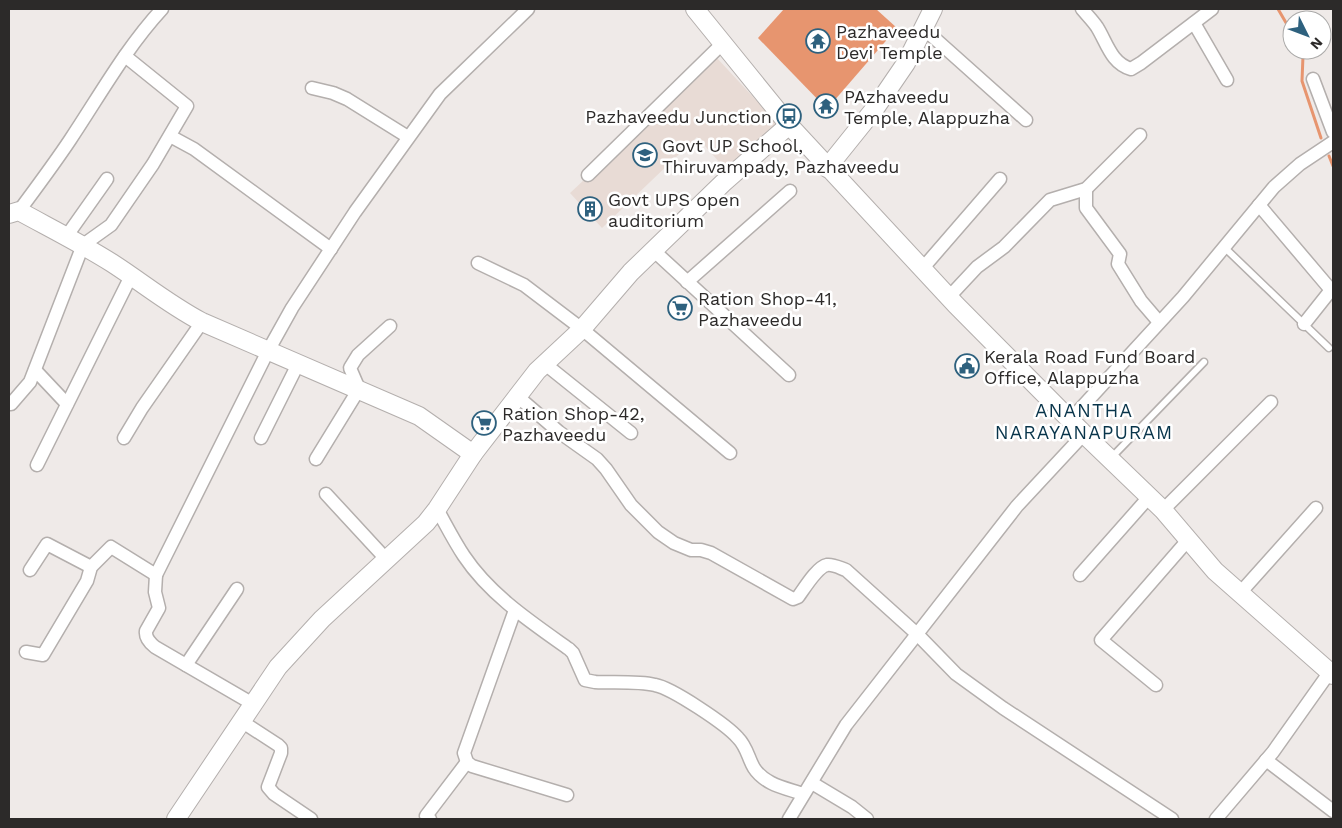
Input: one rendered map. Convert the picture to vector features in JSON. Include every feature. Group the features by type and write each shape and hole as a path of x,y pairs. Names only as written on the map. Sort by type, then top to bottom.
{"street":[{"path":"162,9 145,28 125,56 69,142 14,213 83,245 176,308 202,322 419,416 473,454"},
{"path":"253,704 155,647 147,638 146,631 159,608 155,592 156,575 268,351 292,308 355,212 440,94 528,9"},
{"path":"695,9 789,126 922,269 1070,420 1163,510 1214,571 1331,674 1266,760 1216,819"},
{"path":"827,168 876,107 906,64 933,9"},
{"path":"1082,9 1096,26 1114,59 1124,67 1131,69 1212,9"},
{"path":"1194,24 1227,80"},
{"path":"923,28 1026,120"},
{"path":"588,175 722,44"},
{"path":"9,404 30,382 83,245 111,224 188,106 125,56"},
{"path":"1313,80 1333,132"},
{"path":"312,88 333,93 347,99 408,137"},
{"path":"176,819 278,667 322,619 426,523 473,454 516,396 544,364 582,329 631,272 653,250 722,183 789,126"},
{"path":"949,297 977,267 1004,247 1050,200 1086,189 1140,135"},
{"path":"170,136 194,149 331,249"},
{"path":"1070,420 1160,322 1274,187 1300,164 1333,142"},
{"path":"66,237 107,179"},
{"path":"922,269 1000,179"},
{"path":"1086,189 1086,208 1120,254 1118,264 1141,301 1160,322"},
{"path":"687,282 790,191"},
{"path":"1259,206 1331,290 1304,324"},
{"path":"653,250 789,375"},
{"path":"478,263 524,285 582,329 730,453"},
{"path":"38,466 131,276"},
{"path":"124,438 142,408 202,322"},
{"path":"359,390 350,368 358,355 390,326"},
{"path":"261,438 298,364"},
{"path":"544,364 631,433"},
{"path":"35,370 68,404"},
{"path":"316,459 359,390"},
{"path":"516,396 559,432 597,459 631,505 658,532 674,543 691,550 711,553 793,599 798,597 820,568 827,564 846,570 917,634 956,674 1003,708 1172,819"},
{"path":"1163,510 1272,402"},
{"path":"789,819 846,725 1022,500 1084,434"},
{"path":"326,494 386,559"},
{"path":"1080,575 1149,497"},
{"path":"1240,593 1316,508"},
{"path":"437,509 464,556 477,572 515,610 569,649 586,680 656,685 666,689 720,721 736,735 744,745 754,767 762,777 770,783 803,794"},
{"path":"1156,685 1102,640 1188,540"},
{"path":"30,570 47,544 91,567"},
{"path":"26,652 43,655 87,582 91,567 110,547 156,575"},
{"path":"186,665 236,589"},
{"path":"515,610 464,753 467,762 472,766 568,795"},
{"path":"241,721 281,748 281,753 268,787 274,794 311,819"},
{"path":"1266,760 1333,811"},
{"path":"430,819 426,816 467,762"},
{"path":"812,783 852,807 867,819"}],"lane":[{"path":"1224,247 1329,348"},
{"path":"1110,459 1204,362"}],"shaded area":[{"path":"784,9 876,9 897,28 827,109 758,38"},
{"name":"Govt UP School, Thiruvampady, Pazhaveedu","path":"716,57 780,126 728,172 697,137 602,228 570,193"}],"waterway":[{"path":"1278,9 1282,16"},
{"path":"1303,60 1302,81 1321,138"},
{"path":"1329,156 1333,166"}],"place":[{"name":"Pazhaveedu Devi Temple","path":"818,41"},
{"name":"PAzhaveedu Temple, Alappuzha","path":"826,106"},
{"name":"Pazhaveedu Junction","path":"789,116"},
{"name":"Govt UP School, Thiruvampady, Pazhaveedu","path":"645,155"},
{"name":"Govt UPS open auditorium","path":"590,209"},
{"name":"Ration Shop-41, Pazhaveedu","path":"680,308"},
{"name":"Kerala Road Fund Board Office, Alappuzha","path":"967,366"},
{"name":"Ration Shop-42, Pazhaveedu","path":"484,423"}],"district":[{"name":"ANANTHA NARAYANAPURAM","path":"1084,421"}]}
